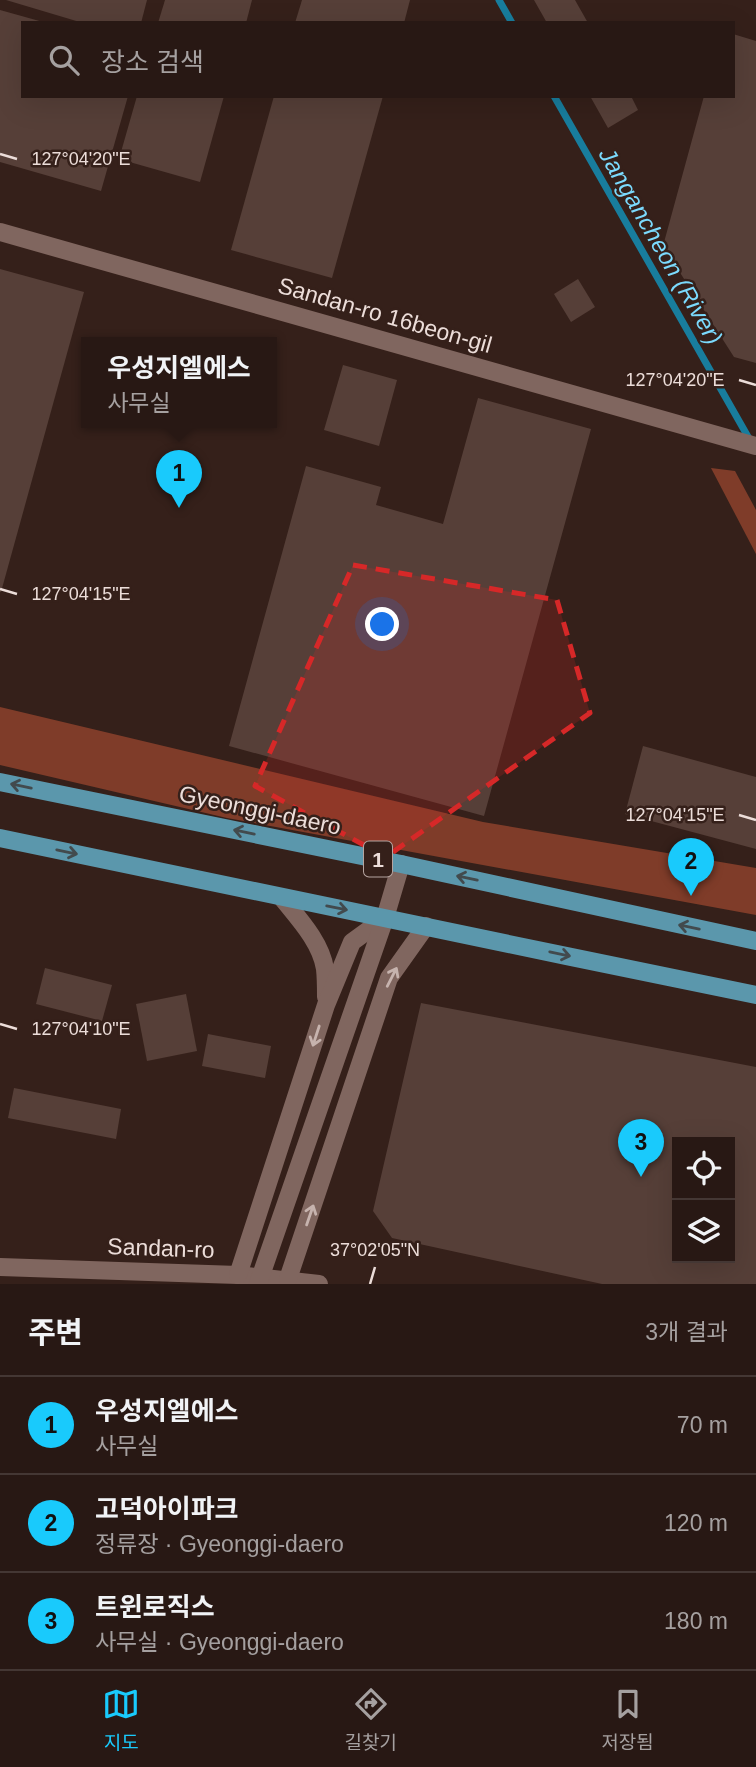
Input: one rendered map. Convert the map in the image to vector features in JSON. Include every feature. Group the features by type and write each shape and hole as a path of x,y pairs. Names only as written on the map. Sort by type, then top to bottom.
{"main road":[{"name":"Gyeonggi-daero","path":"0,782 401,864 756,942"},
{"path":"0,838 756,995"}],"street":[{"name":"Sandan-ro 16beon-gil","path":"0,232 756,446"},
{"path":"258,1284 385,918 401,864"},
{"path":"282,898 318,949 325,967 326,1005"},
{"path":"238,1275 326,1005 352,942 385,918"},
{"path":"288,1279 389,978 426,926"},
{"name":"Sandan-ro","path":"0,1267 238,1275 319,1284"}],"highlighted area":[{"path":"353,565 557,600 590,713 386,857 255,786"}],"shaded area":[{"path":"711,468 735,471 756,510 756,554"},
{"path":"0,707 483,822 756,868 756,915 227,818 0,765"}],"building":[{"path":"6,0 147,0 142,21 76,21"},
{"path":"165,0 252,0 247,21 159,21"},
{"path":"302,0 410,0 405,21 296,21"},
{"path":"534,0 575,0 587,21 546,21"},
{"path":"0,10 39,21 21,21 21,98 127,98 101,191 0,162"},
{"path":"735,35 756,41 756,363 734,357 663,246 703,98 735,98"},
{"path":"136,98 223,98 200,182 119,159"},
{"path":"273,98 382,98 332,278 231,250"},
{"path":"591,98 632,98 638,110 608,128"},
{"path":"0,269 84,292 1,592 0,592"},
{"path":"578,279 595,307 571,322 554,294"},
{"path":"343,365 397,380 379,446 324,430"},
{"path":"478,398 591,429 484,816 229,746 306,466 381,487 376,505 443,524"},
{"path":"643,746 756,777 756,849 625,814"},
{"path":"45,968 112,985 102,1021 36,1004"},
{"path":"186,994 197,1051 147,1061 136,1004"},
{"path":"421,1003 756,1067 756,1284 602,1284 392,1238 373,1211"},
{"path":"208,1034 271,1046 265,1078 202,1066"},
{"path":"14,1088 121,1109 116,1139 8,1118"}],"waterway":[{"name":"Jangancheon (River)","path":"499,0 511,21"},
{"name":"Jangancheon (River)","path":"555,98 751,442"}],"place":[{"name":"우성지엘에스","path":"179,508"},
{"name":"고덕아이파크","path":"691,896"},
{"name":"트윈로직스","path":"641,1177"}]}
